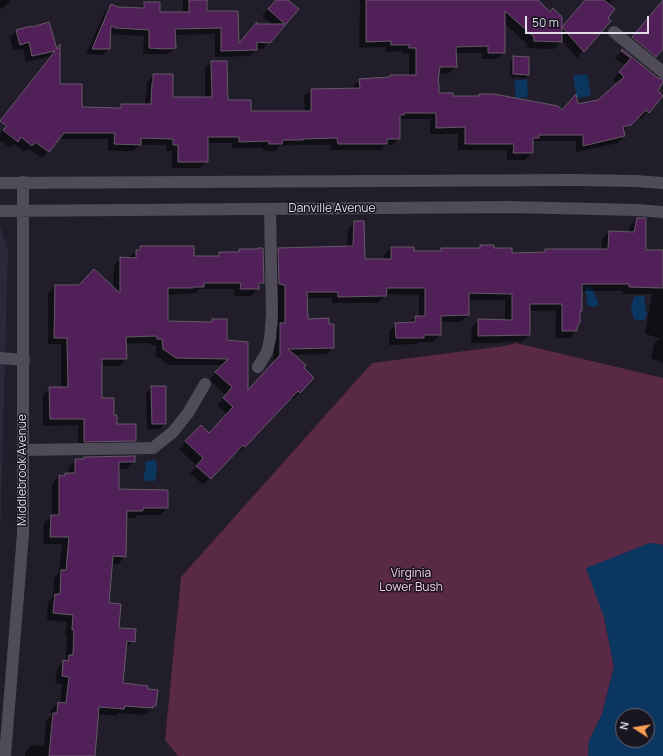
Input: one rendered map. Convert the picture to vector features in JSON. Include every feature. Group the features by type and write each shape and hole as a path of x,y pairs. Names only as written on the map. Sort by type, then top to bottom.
{"street":[{"path":"614,32 663,72"},
{"path":"0,183 574,180 663,183"},
{"name":"Middlebrook Avenue","path":"5,756 23,534 23,182"},
{"name":"Danville Avenue","path":"0,211 510,207 663,212"},
{"path":"258,366 267,352 270,339 272,314 270,209"},
{"path":"0,358 24,360"},
{"path":"23,450 153,448 173,432 188,413 205,384"}],"shaded area":[{"path":"0,224 8,251 0,544"}],"green space":[{"name":"Virginia Lower Bush","path":"516,343 663,378 663,545 650,543 604,617 614,667 602,714 589,741 588,756 178,756 165,740 181,577 372,363 504,346"}],"water":[{"path":"587,74 591,96 577,98 573,76"},
{"path":"527,79 528,97 516,98 514,81"},
{"path":"589,286 592,287 599,305 594,307 588,306 585,289"},
{"path":"634,296 644,296 647,313 645,320 634,320 631,308"},
{"path":"156,460 157,471 155,481 146,481 143,475 146,468 145,461"},
{"path":"650,543 663,545 663,756 588,756 589,741 602,714 614,667 604,617 586,568"}],"building":[{"path":"189,0 207,0 207,11 238,11 239,43 257,22 257,24 285,24 268,9 276,0 288,0 299,9 270,43 257,42 257,50 221,51 221,28 176,29 176,48 166,49 149,48 149,30 116,28 111,26 110,49 92,49 111,4 118,7 144,8 144,2 160,2 160,12 189,12"},
{"path":"366,0 538,0 550,12 553,8 562,17 562,42 534,41 534,37 505,11 505,53 488,53 488,46 456,47 457,67 440,67 438,82 439,93 453,93 453,96 479,96 479,94 494,94 558,106 562,110 576,94 578,104 598,100 624,77 619,72 631,58 621,51 622,49 658,78 663,79 658,91 663,96 649,113 646,110 631,125 623,127 625,136 583,146 583,135 539,135 539,138 533,138 533,153 513,153 514,144 465,144 465,127 436,128 436,113 404,113 404,115 400,115 400,139 387,139 387,144 338,144 337,138 283,140 282,144 269,144 269,141 239,142 239,137 208,137 208,162 178,162 178,145 173,145 173,139 141,138 141,145 114,144 115,133 64,133 49,152 35,142 32,146 21,137 18,142 3,130 7,126 0,121 55,51 32,56 29,42 20,45 16,30 49,22 57,49 60,44 60,84 82,84 82,107 121,108 121,104 151,104 153,74 173,74 173,97 212,97 211,61 227,61 228,100 251,100 251,111 311,111 311,89 360,88 359,79 390,77 390,75 416,75 416,48 409,48 409,45 391,45 391,41 366,42"},
{"path":"585,0 604,0 615,9 608,18 611,21 584,52 562,27"},
{"path":"663,0 663,49 656,57 632,37"},
{"path":"513,56 529,57 529,75 513,74"},
{"path":"637,218 646,218 646,250 663,250 663,288 629,287 629,284 582,284 582,311 580,311 580,323 578,324 577,331 562,331 562,304 530,304 530,335 478,336 478,319 512,320 512,294 469,293 469,315 441,316 441,335 424,335 424,338 396,338 395,323 415,322 415,316 425,316 425,288 387,288 386,296 338,297 338,292 307,292 308,319 329,318 329,324 334,324 334,348 288,349 306,365 304,368 314,378 300,393 298,391 245,447 243,445 211,479 196,466 203,458 185,441 201,425 209,433 233,407 223,398 232,387 215,372 228,359 176,358 163,349 162,339 157,339 157,336 126,337 127,359 102,359 102,398 114,398 114,415 117,415 117,424 136,424 136,441 84,442 84,419 50,419 49,387 68,387 67,338 54,338 55,285 79,285 94,269 120,293 120,257 136,258 136,250 140,250 140,246 194,246 194,256 219,256 219,252 239,252 239,249 263,248 264,283 259,283 259,289 240,289 241,283 204,283 204,287 168,288 168,321 212,322 212,319 227,319 227,340 248,342 248,390 280,355 280,323 285,323 285,285 279,284 278,248 353,246 354,221 364,221 365,259 391,259 391,247 414,247 414,251 441,251 441,248 480,248 480,245 494,245 494,248 512,248 512,253 545,252 545,249 608,249 609,231 634,232"},
{"path":"151,386 166,386 166,424 152,424"},
{"path":"135,456 135,462 119,462 119,489 168,490 168,508 143,508 143,511 127,511 126,557 113,556 109,603 121,604 119,628 136,629 135,642 127,641 123,683 148,686 148,689 158,690 156,706 153,706 153,708 125,706 124,709 99,707 95,756 49,756 53,713 57,713 58,702 66,703 69,677 62,676 63,660 68,661 69,655 73,655 74,630 72,630 73,615 53,613 55,594 60,594 61,570 66,570 69,537 50,537 51,515 59,515 59,475 65,476 65,473 75,473 75,459 84,459 84,457"}]}
